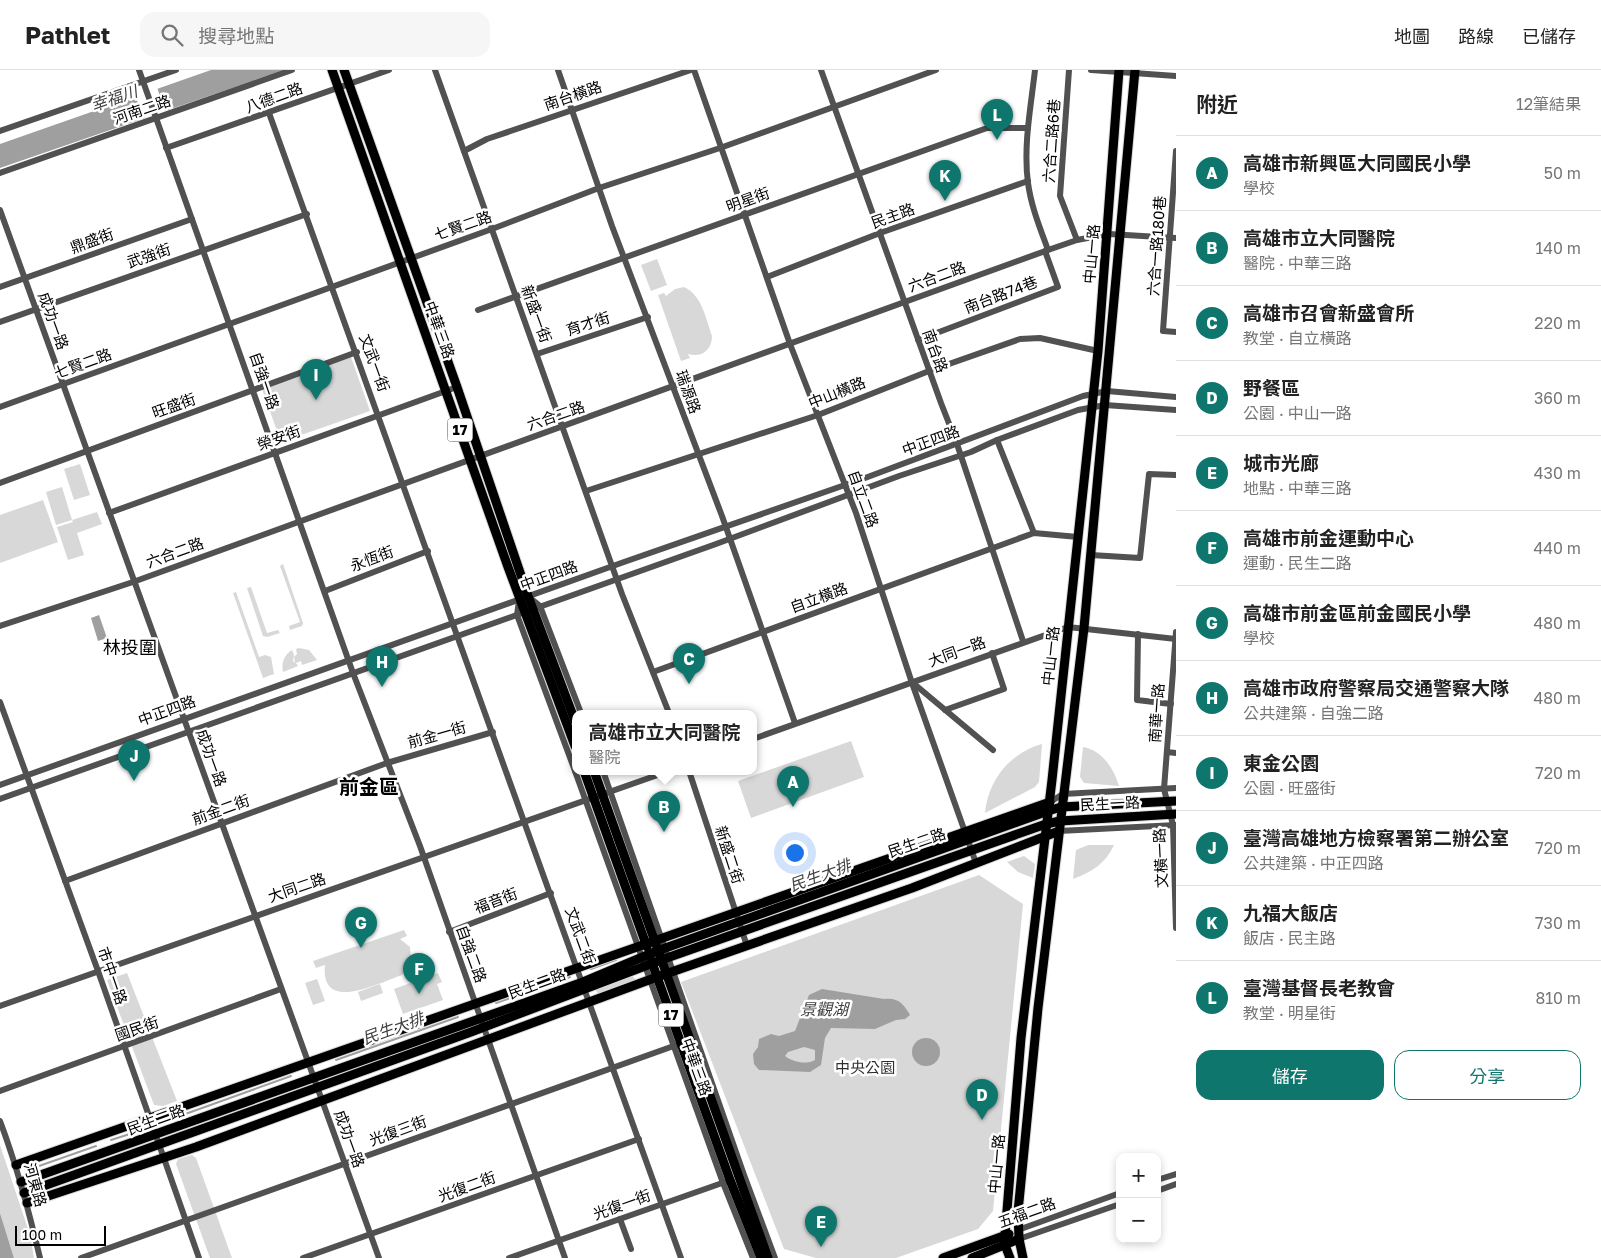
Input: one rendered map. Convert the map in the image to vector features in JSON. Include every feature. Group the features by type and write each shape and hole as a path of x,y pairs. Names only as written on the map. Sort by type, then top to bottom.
{"main road":[{"name":"中華三路","path":"332,70 470,460 572,714"},
{"name":"中華三路","path":"344,70 458,387 481,455 524,598"},
{"name":"中山一路","path":"1005,1245 1021,1038 1049,806 1098,351 1109,234 1119,71"},
{"name":"中山一路","path":"1023,1258 1018,1212 1058,831 1084,628 1135,72"},
{"name":"中華三路","path":"529,610 572,737"},
{"name":"中華三路","path":"586,775 599,796"},
{"name":"中華三路","path":"595,775 599,796 649,942 761,1258"},
{"name":"民生一路","path":"1062,806 1171,801"},
{"name":"民生二路","path":"584,986 653,952 968,840 1049,806 1062,806"},
{"path":"16,1165 965,830 1049,806"},
{"name":"民生一路","path":"1046,824 1060,820 1173,814"},
{"name":"民生二路","path":"21,1182 314,1078 657,962 1046,824"},
{"path":"27,1203 164,1158 487,1039 912,888 1058,831"},
{"name":"民生二路","path":"24,1193 317,1088 481,1023"},
{"name":"中華三路","path":"734,1179 768,1258"},
{"name":"五福二路","path":"943,1258 1005,1235 1019,1235"},
{"name":"五福二路","path":"972,1258 1005,1245 1019,1235"},
{"path":"1005,1245 1010,1258"}],"street":[{"path":"139,70 144,84"},
{"path":"0,131 144,84 176,70"},
{"name":"河南二路","path":"0,173 292,70"},
{"name":"八德二路","path":"166,148 389,70"},
{"name":"新盛一街","path":"435,70 612,566"},
{"name":"瑞源路","path":"558,70 599,188 726,528 795,723"},
{"name":"南台橫路","path":"464,151 487,139 692,70"},
{"name":"自立二路","path":"692,70 790,344 849,494 912,682 976,862"},
{"name":"南台路","path":"821,70 929,371 958,444 1023,641"},
{"name":"七賢二路","path":"0,407 492,229 599,188 720,148 936,70"},
{"path":"1035,70 1028,128 1028,181 1034,212 1046,251"},
{"name":"六合二路6巷","path":"1069,70 1060,196 1077,240"},
{"path":"1092,70 1176,76"},
{"name":"自強一路","path":"144,84 350,661"},
{"name":"文武一街","path":"269,113 454,622"},
{"name":"明星街","path":"478,310 987,128 1028,128"},
{"name":"六合一路180巷","path":"1176,151 1173,238 1163,331 1176,332"},
{"name":"民主路","path":"767,276 880,233 1028,181"},
{"name":"成功一路","path":"0,210 379,1258"},
{"name":"武強街","path":"0,322 307,214"},
{"name":"鼎盛街","path":"0,287 192,219"},
{"name":"六合二路","path":"0,626 133,582 1077,240 1109,234 1173,238"},
{"name":"南台路74巷","path":"918,340 1058,287 1046,251"},
{"name":"育才街","path":"537,354 648,317"},
{"name":"中山橫路","path":"586,491 818,415 929,371 1020,339 1040,338 1098,351"},
{"name":"旺盛街","path":"0,483 357,352"},
{"name":"榮安街","path":"109,513 458,387"},
{"name":"中正四路","path":"0,785 612,566 726,528 1093,394 1107,392 1176,397"},
{"name":"中正四路","path":"0,799 730,539 849,494 961,456 997,440 1092,407 1105,405 1176,410"},
{"path":"997,440 1034,533 1078,537"},
{"path":"1091,555 1140,558 1149,474 1176,475"},
{"name":"自立橫路","path":"654,672 1034,533"},
{"name":"永恆街","path":"325,591 428,551"},
{"path":"612,566 668,710"},
{"path":"524,598 529,610"},
{"name":"中華三路","path":"529,610 579,710"},
{"name":"中華三路","path":"529,610 572,760"},
{"name":"文武二街","path":"454,622 682,1258"},
{"name":"大同一路","path":"757,737 1023,641 1068,627 1176,639"},
{"name":"南華一路","path":"1164,788 1172,707 1176,632"},
{"path":"1138,634 1137,700 1172,707"},
{"path":"945,710 1004,689 992,653"},
{"name":"自強二路","path":"350,661 424,858 565,1258"},
{"path":"912,682 993,750"},
{"name":"市中一路","path":"0,702 98,971 198,1258"},
{"name":"前金一街","path":"387,763 493,732"},
{"path":"1167,752 1176,753"},
{"name":"前金二街","path":"65,881 387,763"},
{"name":"中華三路","path":"579,775 599,796 734,1179 753,1258"},
{"name":"中華三路","path":"599,796 602,775"},
{"path":"599,796 658,775"},
{"name":"新盛二街","path":"690,775 747,946"},
{"name":"文橫一路","path":"1164,788 1171,801 1175,825 1176,928"},
{"name":"民生一路","path":"1049,806 1064,794 1176,788"},
{"name":"大同二路","path":"0,1006 599,796"},
{"name":"民生一路","path":"1058,831 1175,825"},
{"name":"福音街","path":"449,932 551,893"},
{"name":"國民街","path":"0,1091 282,989"},
{"name":"光復三街","path":"81,1258 685,1041"},
{"name":"河東路","path":"0,1121 21,1182 40,1258"},
{"name":"光復二街","path":"303,1258 639,1139"},
{"path":"1161,1179 1176,1174"},
{"name":"中華三路","path":"734,1179 775,1258"},
{"name":"光復一街","path":"509,1258 734,1179"},
{"path":"1161,1190 1176,1184"},
{"name":"五福二路","path":"1019,1235 1116,1196"},
{"name":"五福二路","path":"1019,1235 1116,1205"},
{"path":"620,1219 631,1249"}],"green space":[{"path":"657,259 667,285 651,291 641,265"},
{"path":"684,287 699,302 712,336 712,341 708,349 702,354 688,354 690,358 681,361 658,295 664,293 666,296 675,289"},
{"path":"351,357 370,411 281,442 262,389"},
{"path":"80,464 90,495 74,500 64,469"},
{"path":"62,487 72,520 56,525 46,492"},
{"path":"43,500 58,542 0,563 0,515"},
{"path":"97,512 102,524 77,533 84,555 68,560 57,527 73,522 72,520"},
{"path":"283,564 303,623 302,626 290,630 289,626 300,622 280,566"},
{"path":"251,587 267,633 278,630 280,633 267,637 263,636 247,588"},
{"path":"236,592 259,657 265,655 271,657 274,674 263,678 233,593"},
{"path":"296,649 309,650 317,660 302,665 301,661 296,663 298,666 283,672 285,657 292,650 295,663"},
{"path":"851,741 864,777 751,818 738,781"},
{"path":"1042,744 1039,782 1035,787 985,813 991,790 1003,770 1020,754"},
{"path":"1083,747 1096,752 1106,761 1114,773 1119,786 1084,783 1080,777"},
{"path":"1088,845 1114,845 1103,862 1073,879 1076,850"},
{"path":"1024,856 1035,864 1033,878 1018,872 1007,862"},
{"name":"中央公園","path":"979,875 1023,904 993,1211 978,1229 896,1258 816,1258 784,1249 681,982"},
{"path":"404,930 407,936 400,939 410,947 411,959 402,975 366,988 341,992 332,988 326,980 325,965 316,968 313,961"},
{"path":"127,973 177,1101 163,1106 154,1105 107,980"},
{"path":"438,973 442,982 437,984 443,1000 403,1014 394,989"},
{"path":"632,976 637,981 599,996 596,991 598,988"},
{"path":"317,979 325,1001 313,1005 305,983"},
{"path":"380,984 383,993 361,1001 358,992"},
{"path":"0,1145 30,1235 34,1258 14,1258 0,1213"},
{"path":"192,1155 196,1158 232,1258 210,1258 176,1164 178,1159"}],"water":[{"name":"幸福川","path":"211,70 284,70 0,168 0,144"},
{"path":"99,615 107,638 98,641 91,618"},
{"name":"景觀湖","path":"822,989 893,999 903,1005 910,1015 905,1019 896,1020 875,1029 831,1028 825,1038 821,1065 810,1072 759,1070 754,1064 753,1054 758,1047 759,1039 771,1034 779,1036 795,1031 809,995","holes":["804,1047 815,1050 815,1060 804,1063 785,1056 788,1052"]},
{"path":"926,1038 936,1042 940,1052 936,1062 926,1066 916,1062 912,1052 916,1042"},
{"path":"0,1213 14,1258 0,1258"}],"pier":[{"path":"157,87 165,112 145,119 135,96"}],"waterway":[{"name":"民生大排","path":"756,910 824,886"},
{"name":"民生大排","path":"689,934 728,920"},
{"name":"民生大排","path":"591,969 616,960"},
{"name":"民生大排","path":"496,1003 570,977"},
{"name":"民生大排","path":"336,1060 458,1017"},
{"name":"民生大排","path":"177,1117 291,1076"},
{"name":"民生大排","path":"111,1140 133,1133"},
{"name":"民生大排","path":"39,1166 96,1146"}],"place":[{"name":"臺灣基督長老教會","path":"997,140"},
{"name":"九福大飯店","path":"945,201"},
{"name":"東金公園","path":"316,400"},
{"name":"高雄市召會新盛會所","path":"689,684"},
{"name":"高雄市政府警察局交通警察大隊","path":"382,687"},
{"name":"臺灣高雄地方檢察署第二辦公室","path":"134,781"},
{"name":"高雄市新興區大同國民小學","path":"793,807"},
{"name":"高雄市立大同醫院","path":"664,832"},
{"name":"高雄市前金區前金國民小學","path":"361,948"},
{"name":"高雄市前金運動中心","path":"419,994"},
{"name":"野餐區","path":"982,1120"},
{"name":"城市光廊","path":"821,1247"}],"district":[{"name":"林投圍","path":"130,648"},
{"name":"前金區","path":"369,787"}]}
